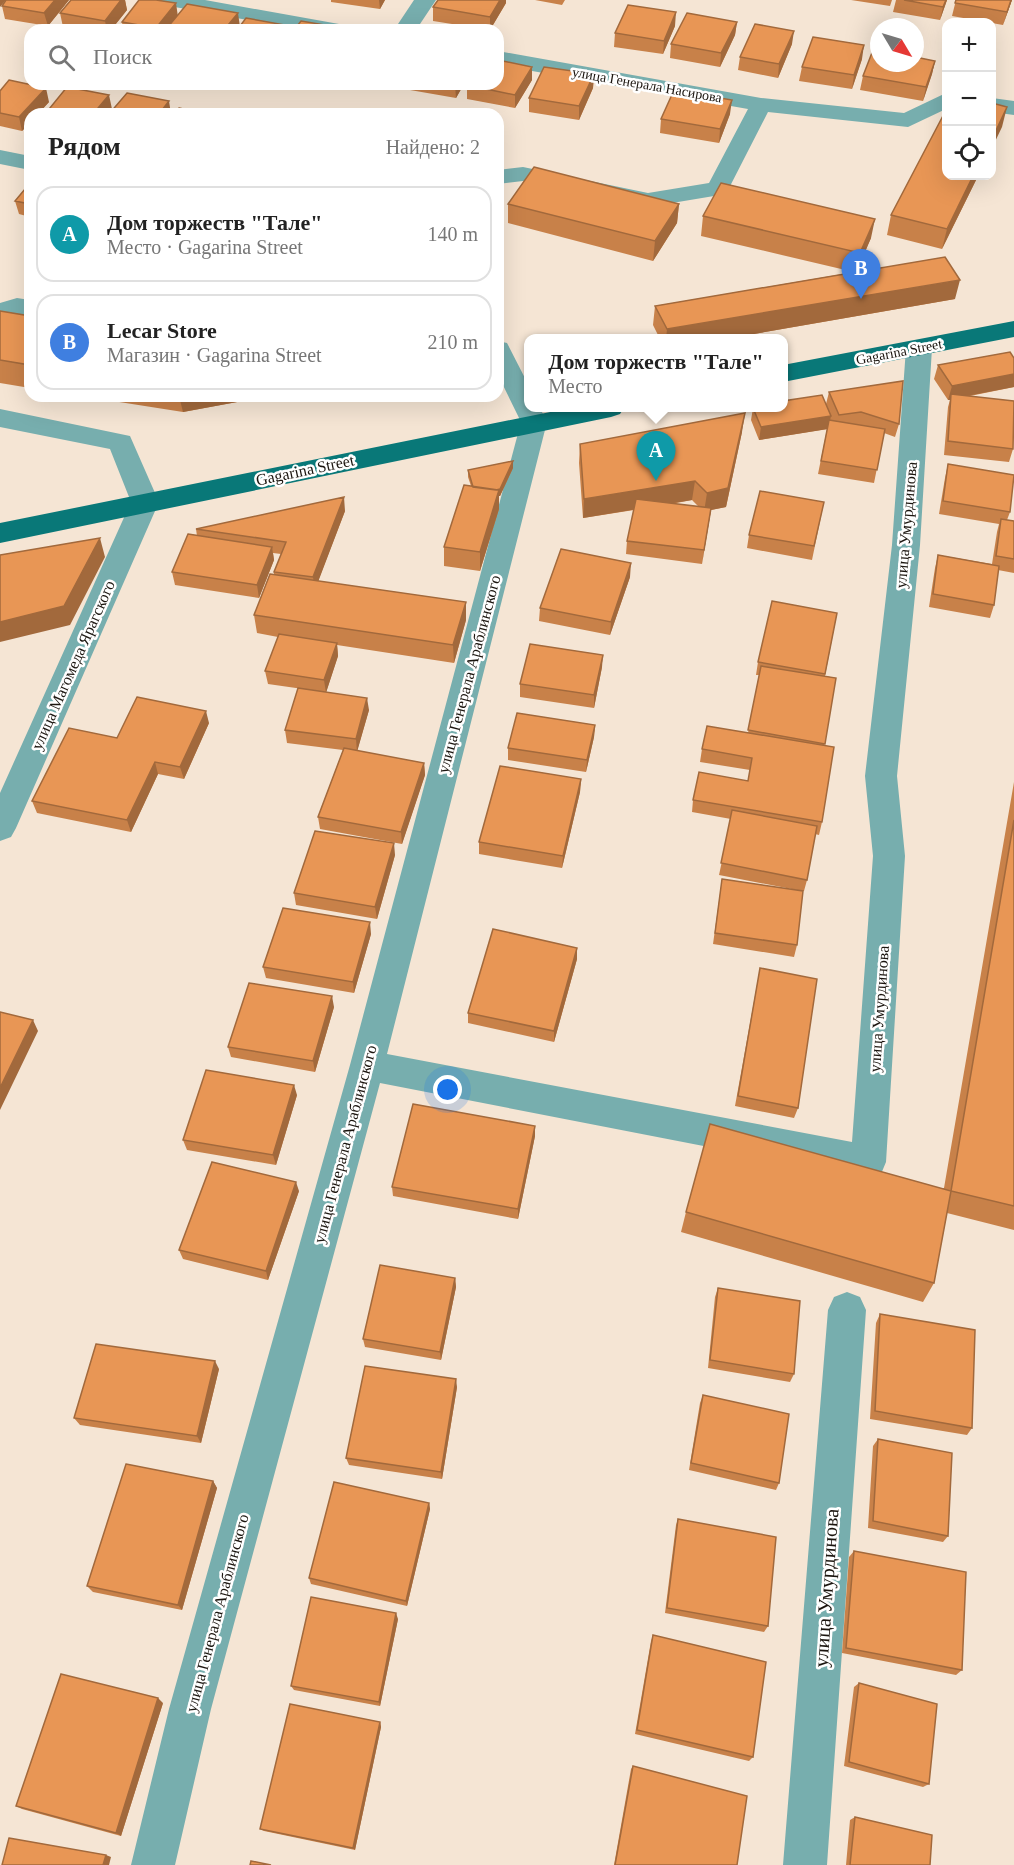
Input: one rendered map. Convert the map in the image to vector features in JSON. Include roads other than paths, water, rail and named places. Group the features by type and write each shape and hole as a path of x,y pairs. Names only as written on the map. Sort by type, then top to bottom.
{"main road":[{"name":"Gagarina Street","path":"788,373 1014,329"},
{"name":"Gagarina Street","path":"0,533 588,412"}],"street":[{"path":"169,0 305,24"},
{"path":"409,24 425,0"},
{"name":"улица Генерала Насирова","path":"504,59 761,105 908,120 942,102"},
{"path":"504,176 523,174 648,200 717,189 761,105"},
{"path":"996,106 1014,108"},
{"path":"0,157 24,162"},
{"path":"0,311 17,306 24,307"},
{"name":"улица Умурдинова","path":"367,1065 868,1162 889,856 880,776 906,545 919,348"},
{"path":"504,361 524,402"},
{"path":"529,412 534,422"},
{"path":"0,418 121,442 146,502"},
{"name":"улица Генерала Араблинского","path":"153,1865 190,1709 367,1065 534,422"},
{"name":"улица Магомеда Ярагского","path":"0,828 146,502"},
{"name":"улица Умурдинова","path":"805,1865 847,1311"}],"place":[{"name":"Lecar Store","path":"861,299"},
{"name":"Дом торжеств \"Тале\"","path":"656,481"}]}
